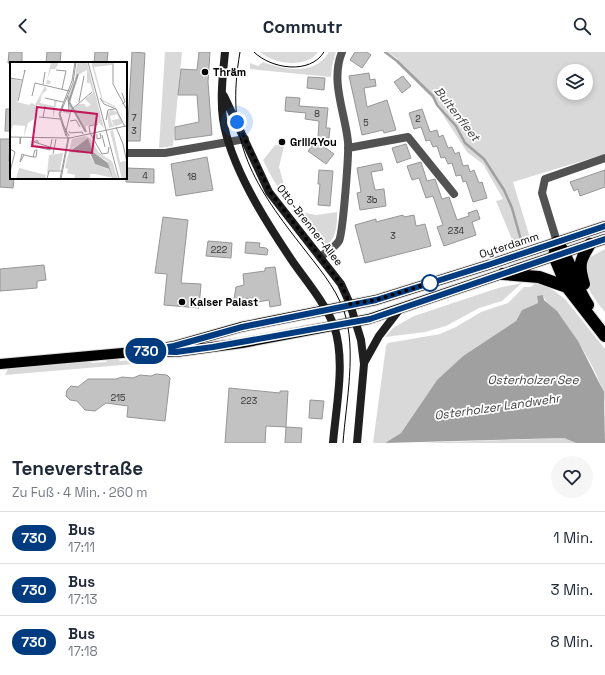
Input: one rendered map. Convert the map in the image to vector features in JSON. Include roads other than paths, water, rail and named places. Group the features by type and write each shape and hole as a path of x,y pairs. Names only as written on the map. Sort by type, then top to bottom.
{"highway":[{"path":"557,242 566,287 605,336"},
{"path":"590,244 583,255 580,270 586,292 597,316"},
{"path":"560,254 576,284 605,326"},
{"path":"502,274 539,277 566,287"}],"main road":[{"name":"Oyterdamm","path":"145,351 174,346 242,327 325,309 376,300 605,226"},
{"path":"0,364 145,351 183,351 356,322 400,310 605,239"}],"street":[{"path":"225,52 222,93 223,118 229,142 265,221 325,309 334,326 340,359 333,443"},
{"path":"320,257 339,242 342,226 348,148 337,83 338,62 342,52"},
{"name":"Otto-Brenner-Allee","path":"222,93 270,192 341,284 356,322 362,343 364,364"},
{"path":"348,148 408,137 454,194"},
{"path":"127,153 165,153 245,139"},
{"name":"Oyterdamm","path":"557,242 542,193 546,179 605,158"},
{"path":"357,443 364,364 380,336 400,310"}],"water":[{"name":"Osterholzer See","path":"543,295 544,300 557,311 578,341 604,392 605,443 576,443 564,438 385,443 401,433 437,380 463,356 516,321 522,310 538,303 537,296"}],"waterway":[{"name":"Bultenfleet","path":"385,52 397,61 433,96 437,105 456,126 465,143 484,159 504,190 512,208 521,240"}],"tram line":[{"path":"240,52 236,82 236,109 239,133 246,156 255,178 283,222 325,276 336,293 344,311 348,326 350,342 350,376 343,443"},
{"path":"254,52 261,58 270,62 280,66 290,67 300,67 310,64 318,59 324,52"}],"place":[{"name":"Thräm","path":"205,72"},
{"name":"Grill4You","path":"282,142"},
{"name":"Kaiser Palast","path":"182,302"}],"water label":[{"name":"Osterholzer Landwehr","path":"497,407"}]}
